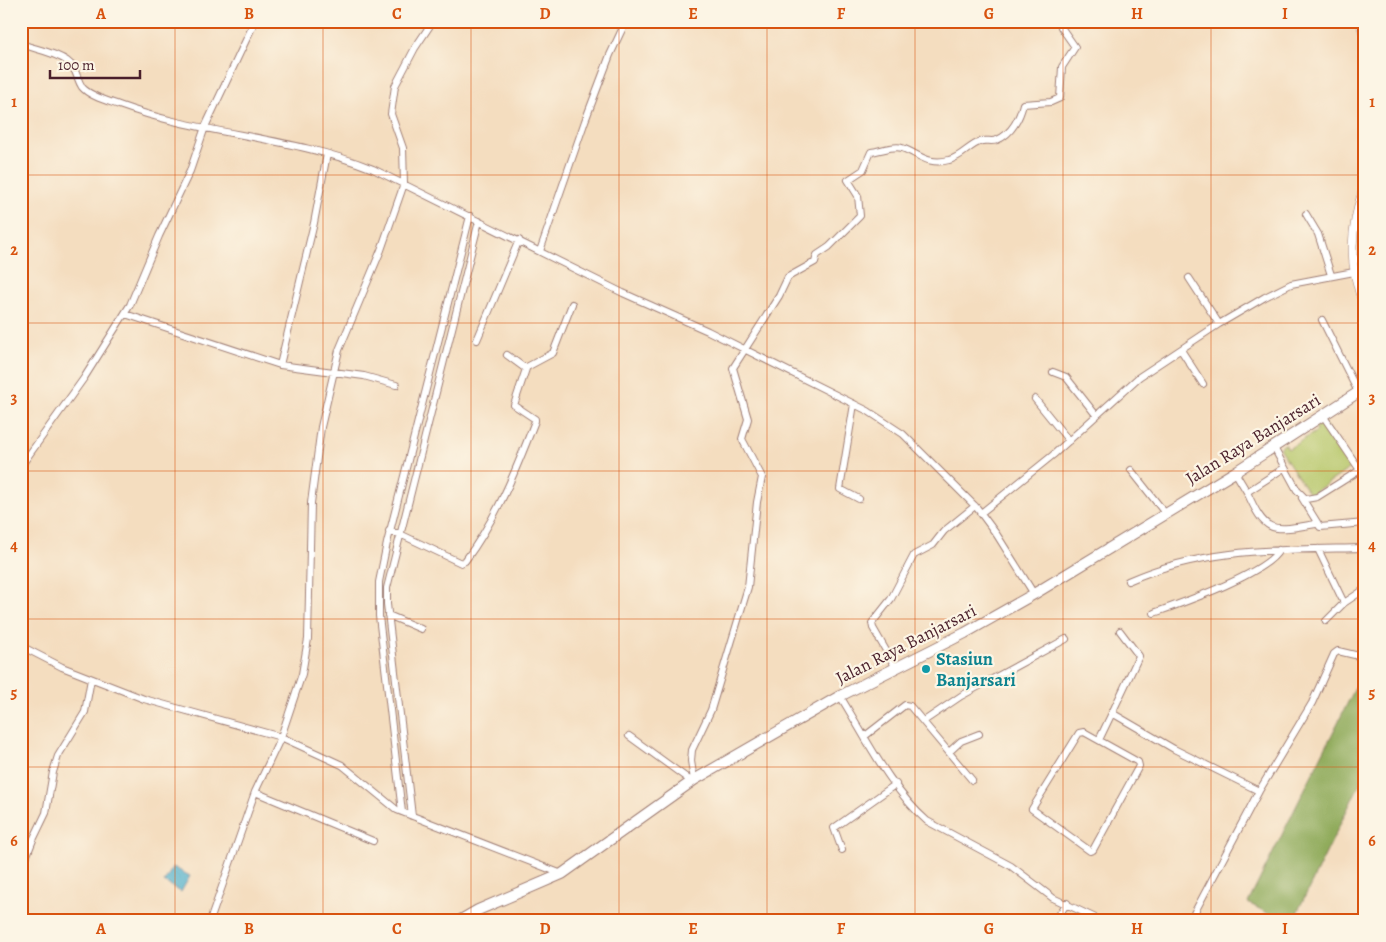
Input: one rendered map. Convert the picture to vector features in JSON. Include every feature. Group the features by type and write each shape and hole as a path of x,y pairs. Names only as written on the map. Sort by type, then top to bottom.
{"highway":[{"name":"Jalan Raya Banjarsari","path":"458,921 478,910 562,874 693,781 840,696 1034,594 1234,472 1361,390"}],"street":[{"path":"21,466 84,378 125,314 159,236 190,172 205,127 255,21"},
{"path":"210,921 255,792 281,736 302,674 308,640 311,503 321,426 339,350 381,250 404,184 403,148 391,114 392,102 400,75 433,21"},
{"path":"693,781 692,750 711,710 748,587 757,502 762,477 742,439 748,419 733,368 779,296 788,277 816,262 817,255 830,247 860,216 858,196 848,180 863,170 871,152 900,147 924,160 947,161 960,157 977,143 996,141 1004,135 1020,118 1023,104 1051,102 1060,98 1062,68 1075,46 1061,27 1062,21"},
{"path":"1360,21 1365,40"},
{"path":"540,251 585,120 623,23"},
{"path":"21,44 68,62 74,66 80,82 87,92 120,106 327,154 364,165 623,293 745,349 854,404 903,434 975,506 1034,594"},
{"path":"280,365 314,223 327,154"},
{"path":"1365,184 1356,210 1351,246 1354,272 1361,289 1365,308"},
{"path":"1306,214 1318,234 1331,275"},
{"path":"407,814 389,667 388,615 383,604 387,588 388,561 394,532 453,305 470,216"},
{"path":"407,814 383,604 388,561 453,305 479,221"},
{"path":"477,340 519,240"},
{"path":"1354,261 1365,256"},
{"path":"981,513 1069,441 1139,377 1219,324 1265,296 1291,284 1354,272"},
{"path":"1189,278 1219,324"},
{"path":"394,532 458,563 465,561 488,528 512,480 536,421 514,405 525,368 554,353 572,304"},
{"path":"125,314 280,365 333,371 396,385"},
{"path":"1322,320 1361,390"},
{"path":"1181,350 1202,384"},
{"path":"507,355 525,368"},
{"path":"1053,372 1066,377 1096,415"},
{"path":"1035,399 1069,441"},
{"path":"854,404 840,489 859,498"},
{"path":"1302,498 1311,499 1317,497 1363,470 1322,414"},
{"path":"1273,446 1316,524 1323,528 1365,522"},
{"path":"1246,492 1284,468"},
{"path":"1131,470 1165,513"},
{"path":"1234,472 1256,514 1268,527 1279,528 1316,524"},
{"path":"896,668 872,623 891,599 914,555 933,545 946,530 975,506"},
{"path":"1128,581 1153,570 1199,558 1279,550 1365,548"},
{"path":"1318,549 1344,603"},
{"path":"1154,613 1224,585 1271,561 1279,550"},
{"path":"1326,621 1344,603 1365,589"},
{"path":"388,615 421,629"},
{"path":"1098,740 1139,656 1120,631"},
{"path":"923,721 961,696 1066,639"},
{"path":"21,646 90,679 160,704 281,736 342,765 359,777 388,804 407,814 562,874"},
{"path":"1190,921 1259,790 1312,703 1334,654 1338,651 1359,656 1365,653"},
{"path":"21,870 32,840 46,813 53,772 58,756 85,712 90,679"},
{"path":"840,696 896,784 918,813 927,821 1011,866 1040,890 1102,921"},
{"path":"865,736 905,706 910,706 972,780"},
{"path":"1112,713 1174,749 1259,790"},
{"path":"1084,732 1098,740 1138,762 1139,766 1093,850 1090,851 1034,811 1032,807 1079,733 1084,732"},
{"path":"949,752 961,741 979,734"},
{"path":"629,736 693,781"},
{"path":"842,850 834,828 896,784"},
{"path":"255,792 373,841"},
{"path":"1055,921 1067,903"}],"green space":[{"path":"1322,420 1351,466 1310,495 1279,448 1285,444 1288,449 1317,431 1314,425"},
{"path":"1365,668 1365,773 1293,921 1283,921 1248,903"}],"water":[{"path":"173,867 190,876 181,892 164,882"}],"place":[{"name":"Stasiun Banjarsari","path":"926,669"}]}
